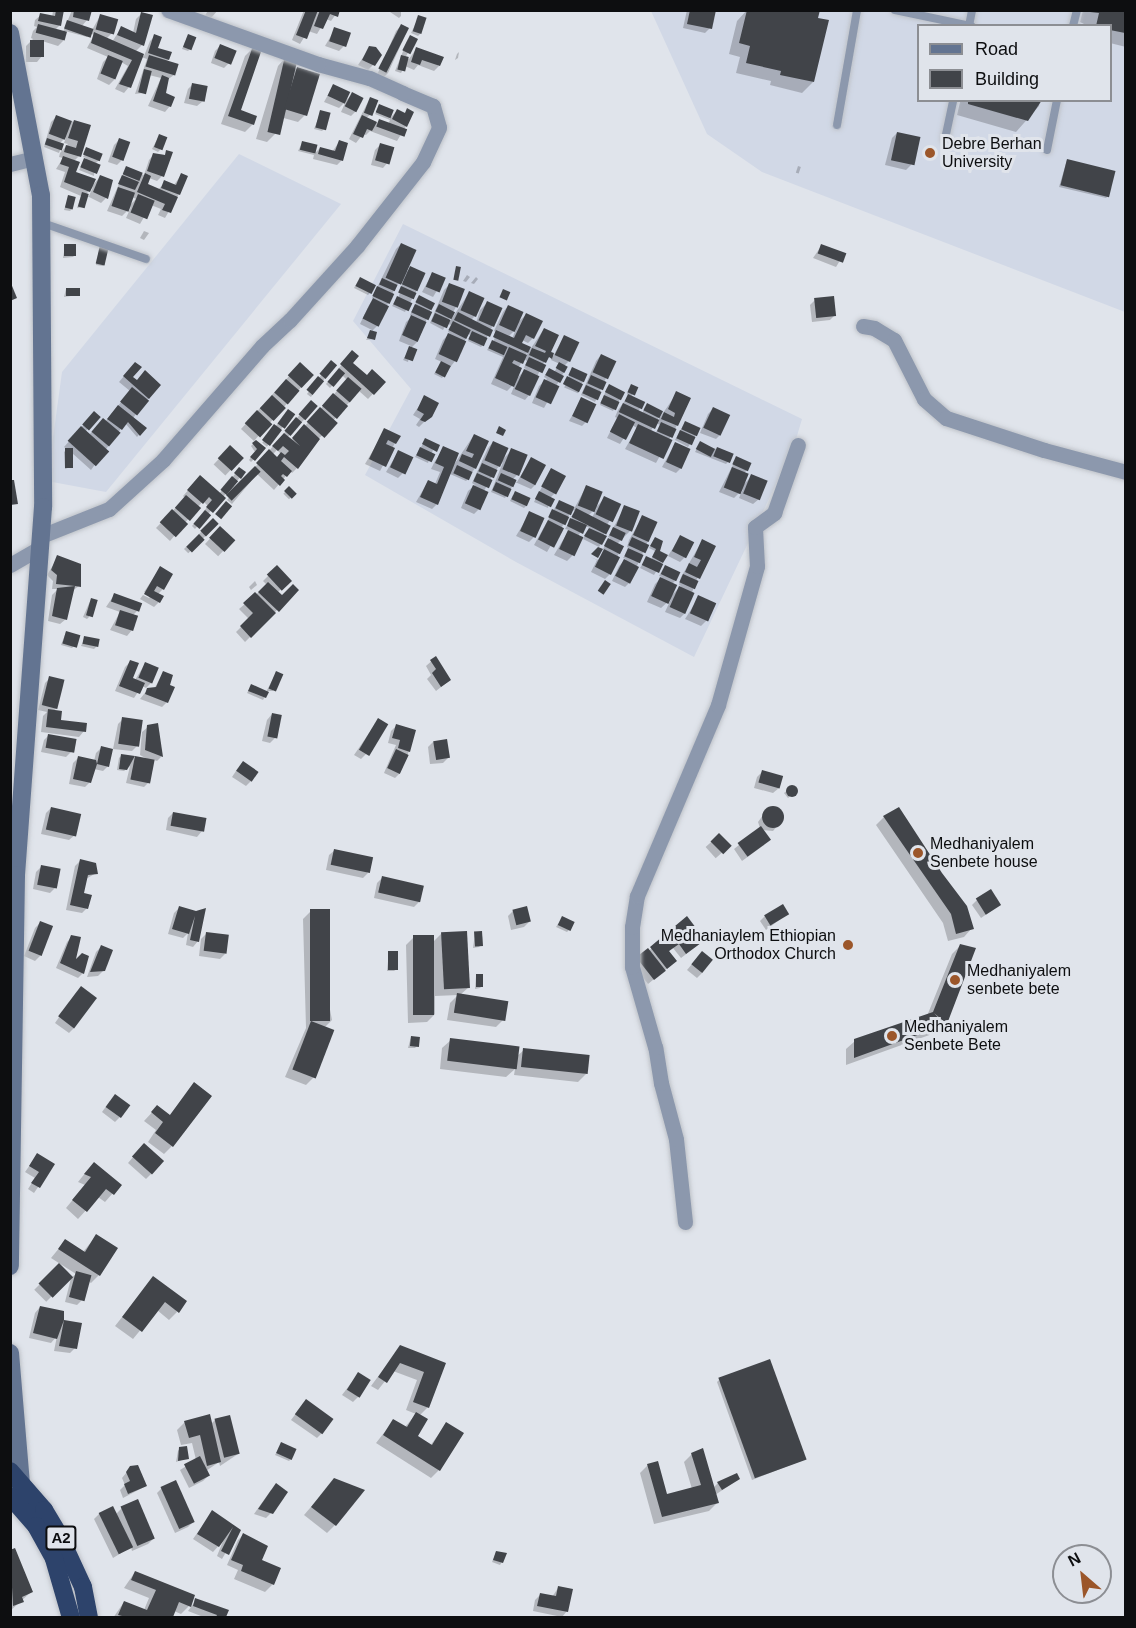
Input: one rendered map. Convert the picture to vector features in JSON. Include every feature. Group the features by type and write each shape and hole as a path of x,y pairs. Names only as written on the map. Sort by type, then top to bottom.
{"highway":[{"name":"A2","path":"16,1490 54,1559 71,1617"},
{"name":"A2","path":"16,1490 44,1510 59,1535 83,1587 89,1617"}],"street":[{"path":"10,565 41,542 109,509 163,460 262,346 290,320 357,246 423,162 439,127 433,106 377,82 318,64 168,10"},
{"path":"10,33 41,195 41,542 13,873 10,1266"},
{"path":"10,164 34,158"},
{"path":"863,326 874,327 894,340 924,399 946,418 1044,450 1125,472"},
{"path":"685,1222 676,1139 661,1083 655,1047 632,966 632,927 637,896 718,705 757,566 755,528 774,513 798,445"},
{"path":"10,1353 16,1490"}],"lane":[{"path":"837,125 857,10"},
{"path":"896,10 965,24"},
{"path":"945,140 953,102"},
{"path":"1047,150 1057,102"},
{"path":"41,223 146,259"}],"shaded area":[{"name":"Debre Berhan University","path":"651,11 1125,11 1125,312 762,172 707,134"},
{"path":"239,154 341,204 106,492 47,481 62,372"},
{"path":"403,224 802,419 794,446 694,657 516,562 365,475 411,389 353,321"}],"building":[{"path":"56,10 64,10 61,26 38,21 40,13 55,16"},
{"path":"74,10 92,10 89,21 73,17"},
{"path":"306,10 318,10 307,39 296,35"},
{"path":"320,10 340,10 338,17 330,14 323,29 314,26"},
{"path":"690,10 716,10 712,29 687,24"},
{"path":"747,10 820,10 818,18 829,20 814,82 780,75 781,71 746,63 750,46 739,43"},
{"path":"1125,10 1125,33 1112,30 1112,24 1096,24 1099,13 1090,12"},
{"path":"141,12 153,15 144,46 117,35 121,26 136,33"},
{"path":"100,14 118,19 114,35 96,29"},
{"path":"418,15 427,18 421,34 413,31"},
{"path":"67,20 93,29 91,38 64,29"},
{"path":"38,24 67,32 65,40 36,33"},
{"path":"401,24 409,28 386,73 378,69"},
{"path":"334,27 351,33 346,47 329,41"},
{"path":"94,32 144,54 131,88 119,84 132,60 91,43"},
{"path":"154,34 162,37 158,48 172,52 169,60 148,53"},
{"path":"188,34 196,37 191,50 183,47"},
{"path":"410,35 418,39 410,54 402,50"},
{"path":"30,40 44,40 44,57 30,57"},
{"path":"220,44 237,51 231,65 214,58"},
{"path":"253,46 262,49 241,110 257,116 254,125 228,116"},
{"path":"369,46 376,47 382,55 375,66 362,60"},
{"path":"416,47 444,57 440,66 422,60 420,65 411,62"},
{"path":"108,55 123,61 115,80 101,74"},
{"path":"149,55 179,64 175,76 145,66"},
{"path":"401,55 409,57 405,71 397,70"},
{"path":"285,56 298,59 280,135 267,132"},
{"path":"297,67 320,74 307,116 284,109"},
{"path":"144,69 152,71 146,94 138,92"},
{"path":"162,75 169,78 166,93 175,97 171,107 153,101"},
{"path":"192,83 208,86 205,102 189,99"},
{"path":"333,84 350,92 345,104 328,96"},
{"path":"352,92 364,98 356,112 345,106"},
{"path":"370,97 378,100 372,116 364,113"},
{"path":"968,102 1041,102 1028,121 968,104"},
{"path":"379,104 394,110 390,118 376,112"},
{"path":"407,108 414,112 407,127 392,119 397,109 405,113"},
{"path":"320,110 331,113 326,130 315,127"},
{"path":"56,115 72,121 65,140 49,134"},
{"path":"362,115 377,122 372,131 367,129 363,138 353,134"},
{"path":"379,119 407,129 404,137 376,127"},
{"path":"74,120 91,125 81,157 64,152 66,145 76,148 78,141 68,138"},
{"path":"897,132 920,137 914,165 891,160"},
{"path":"159,134 167,137 162,150 154,147"},
{"path":"47,138 64,144 62,150 45,145"},
{"path":"119,138 130,142 123,161 112,157"},
{"path":"339,140 348,143 343,161 318,154 320,147 335,151"},
{"path":"302,141 318,145 315,154 300,150"},
{"path":"380,143 394,147 389,164 375,160"},
{"path":"86,147 103,154 100,161 83,154"},
{"path":"166,150 173,152 164,177 147,171 153,153 165,155"},
{"path":"63,156 80,162 76,172 96,179 90,192 64,182 69,167 60,164"},
{"path":"84,158 101,165 97,174 80,167"},
{"path":"1067,159 1116,171 1109,197 1060,185"},
{"path":"126,166 143,173 139,181 123,174"},
{"path":"145,173 151,176 148,184 178,197 171,213 162,210 165,204 137,192"},
{"path":"181,173 188,176 180,195 161,188 164,180 176,185"},
{"path":"100,175 113,180 108,199 93,192"},
{"path":"122,175 139,182 135,190 118,184"},
{"path":"118,187 135,193 129,212 111,206"},
{"path":"82,192 89,194 85,208 78,206"},
{"path":"138,194 155,201 147,219 131,213"},
{"path":"68,195 76,197 73,210 65,208"},
{"path":"401,243 417,250 401,285 386,278"},
{"path":"64,244 76,244 76,256 64,256"},
{"path":"821,244 846,253 843,263 818,253"},
{"path":"100,245 109,247 104,266 96,264"},
{"path":"410,266 426,273 417,291 402,284"},
{"path":"456,266 461,267 458,281 453,280"},
{"path":"432,272 446,278 440,293 426,287"},
{"path":"360,277 376,285 371,294 355,286"},
{"path":"382,278 398,285 395,291 379,284"},
{"path":"10,281 17,298 10,301"},
{"path":"449,283 465,289 458,308 442,302"},
{"path":"377,286 394,294 390,304 372,296"},
{"path":"401,286 417,293 414,299 398,292"},
{"path":"66,288 80,288 80,296 66,296"},
{"path":"503,289 510,292 507,300 499,297"},
{"path":"469,291 485,298 476,317 460,310"},
{"path":"419,295 435,303 431,310 415,302"},
{"path":"397,296 412,303 409,311 393,304"},
{"path":"834,296 836,316 816,318 814,298"},
{"path":"373,298 389,306 379,327 363,318"},
{"path":"487,301 503,308 494,327 478,320"},
{"path":"415,304 432,312 428,320 411,312"},
{"path":"439,304 455,312 451,319 435,311"},
{"path":"508,305 524,312 515,332 499,325"},
{"path":"458,312 493,330 490,337 454,320"},
{"path":"435,313 451,320 447,328 431,321"},
{"path":"526,313 543,321 534,339 526,335 522,343 531,347 528,353 493,337 496,330 514,338"},
{"path":"411,315 427,322 418,342 402,335"},
{"path":"453,321 471,330 466,339 448,330"},
{"path":"544,328 559,335 551,352 554,353 552,359 549,357 546,363 529,355 532,348 545,353 546,351 535,346"},
{"path":"370,330 377,332 375,340 367,338"},
{"path":"472,331 488,338 484,346 468,339"},
{"path":"448,333 466,341 457,362 439,354"},
{"path":"564,335 579,342 570,362 555,355"},
{"path":"492,340 508,347 504,355 488,348"},
{"path":"409,346 417,349 413,361 404,358"},
{"path":"509,347 527,355 523,364 514,360 512,363 522,368 514,387 495,378"},
{"path":"352,350 359,356 353,363 367,375 372,369 386,382 374,395 340,364"},
{"path":"601,354 616,361 608,379 593,372"},
{"path":"529,357 546,365 542,373 525,365"},
{"path":"331,360 337,365 326,379 319,374"},
{"path":"441,361 451,366 445,378 435,373"},
{"path":"135,362 142,367 133,377 137,380 145,370 161,385 149,399 123,376"},
{"path":"300,362 314,375 302,388 288,375"},
{"path":"559,362 568,367 564,373 556,368"},
{"path":"572,367 588,374 584,382 568,375"},
{"path":"339,368 345,373 334,387 327,382"},
{"path":"549,368 564,376 560,383 545,375"},
{"path":"524,369 539,376 530,396 515,389"},
{"path":"591,375 607,382 603,390 587,383"},
{"path":"318,376 324,381 313,395 306,390"},
{"path":"567,376 583,384 579,392 563,384"},
{"path":"348,377 362,389 350,402 336,391"},
{"path":"286,379 300,391 288,404 274,393"},
{"path":"544,379 559,386 551,404 536,397"},
{"path":"609,384 625,392 621,400 605,392"},
{"path":"631,384 638,387 635,395 627,392"},
{"path":"586,385 602,392 598,400 582,393"},
{"path":"132,387 149,401 137,416 120,402"},
{"path":"676,391 691,398 678,426 661,419 664,412 674,417 675,413 668,409"},
{"path":"333,393 348,406 337,419 322,406"},
{"path":"628,394 645,402 642,409 625,401"},
{"path":"272,395 286,408 274,421 260,408"},
{"path":"424,395 439,403 432,417 425,422 420,420 424,414 417,410"},
{"path":"604,395 620,402 616,410 600,403"},
{"path":"581,397 596,404 588,423 572,416"},
{"path":"311,400 318,406 305,420 299,414"},
{"path":"623,403 659,420 655,429 619,412"},
{"path":"647,403 663,411 659,418 643,410"},
{"path":"118,405 147,428 140,436 128,422 122,430 107,419"},
{"path":"320,407 338,423 324,438 307,422"},
{"path":"713,407 730,415 720,436 703,428"},
{"path":"288,409 295,414 285,429 277,424"},
{"path":"257,410 272,424 260,437 245,423"},
{"path":"94,411 101,417 89,430 82,425"},
{"path":"619,414 635,422 626,440 610,432"},
{"path":"296,417 302,422 291,436 284,431"},
{"path":"103,418 121,433 109,447 91,432"},
{"path":"685,421 701,428 697,436 681,429"},
{"path":"661,422 677,429 672,438 657,431"},
{"path":"274,424 282,430 270,446 262,440"},
{"path":"304,424 320,439 298,469 284,457 281,461 292,471 287,477 283,474 281,476 285,480 280,486 256,463 269,449 277,457 281,452 285,455 289,451 283,446 278,451 272,446 284,433 300,446 292,438"},
{"path":"638,424 672,440 664,459 629,443"},
{"path":"81,426 109,451 96,466 68,441"},
{"path":"499,426 506,430 503,436 496,433"},
{"path":"384,428 401,436 396,444 388,440 386,444 395,448 386,467 369,459"},
{"path":"680,430 696,437 692,445 676,438"},
{"path":"474,434 489,441 476,469 459,461 462,454 472,458 474,454 466,451"},
{"path":"425,438 440,445 437,452 422,444"},
{"path":"256,440 266,448 255,461 250,457 257,449 252,443"},
{"path":"493,441 509,448 500,467 484,460"},
{"path":"700,441 715,449 711,457 696,449"},
{"path":"675,442 691,449 682,469 666,462"},
{"path":"230,445 244,458 232,471 218,458"},
{"path":"443,446 459,453 438,505 420,497 428,480 437,484 444,467 435,463"},
{"path":"420,447 435,454 432,462 416,455"},
{"path":"717,447 734,454 730,463 713,456"},
{"path":"65,448 73,448 73,468 65,468"},
{"path":"511,448 528,455 519,476 502,469"},
{"path":"398,450 413,457 405,474 390,467"},
{"path":"736,456 752,463 748,471 732,464"},
{"path":"531,457 546,465 535,485 520,477"},
{"path":"482,463 498,470 494,478 478,471"},
{"path":"457,465 473,472 469,480 453,473"},
{"path":"255,466 261,472 232,501 226,495"},
{"path":"239,467 246,472 241,479 234,473"},
{"path":"732,467 749,474 740,494 724,487"},
{"path":"551,468 566,476 556,495 541,487"},
{"path":"477,473 493,480 489,488 473,481"},
{"path":"501,473 517,480 513,487 498,480"},
{"path":"751,474 768,481 760,500 743,493"},
{"path":"200,475 226,498 213,513 206,507 212,500 209,497 203,504 187,490"},
{"path":"232,476 238,481 227,495 220,490"},
{"path":"10,480 14,480 18,504 10,505"},
{"path":"496,482 512,489 508,497 492,490"},
{"path":"473,485 489,492 480,510 465,503"},
{"path":"586,485 603,492 594,512 578,505"},
{"path":"289,486 297,494 292,499 284,491"},
{"path":"515,491 531,498 527,506 511,499"},
{"path":"539,491 555,499 551,507 535,499"},
{"path":"186,495 201,508 190,521 175,508"},
{"path":"604,496 621,504 613,522 596,514"},
{"path":"559,500 575,507 571,515 555,508"},
{"path":"226,501 232,506 221,519 215,514"},
{"path":"624,505 640,511 632,532 616,526"},
{"path":"576,508 611,526 606,535 571,517"},
{"path":"172,509 188,524 176,537 160,522"},
{"path":"552,509 569,517 565,525 548,517"},
{"path":"205,510 211,515 200,529 193,524"},
{"path":"529,511 545,518 536,538 520,531"},
{"path":"642,515 658,522 649,542 633,535"},
{"path":"213,518 219,524 206,536 200,531"},
{"path":"570,518 587,525 583,534 567,526"},
{"path":"548,520 564,528 554,548 538,540"},
{"path":"220,526 235,540 224,552 209,538"},
{"path":"613,527 626,533 622,541 609,535"},
{"path":"589,528 607,536 602,545 584,536"},
{"path":"568,530 583,537 575,556 559,549"},
{"path":"199,534 205,540 192,552 186,547"},
{"path":"680,535 694,542 686,558 672,551"},
{"path":"632,537 649,545 645,553 628,545"},
{"path":"655,537 663,541 660,551 668,555 663,563 652,557 656,549 650,546"},
{"path":"608,538 624,546 620,554 604,546"},
{"path":"702,539 716,546 700,579 685,572 689,563 697,567 701,560 694,557"},
{"path":"598,547 603,549 598,558 591,554"},
{"path":"628,548 644,555 640,563 624,556"},
{"path":"604,549 620,557 611,575 595,567"},
{"path":"57,555 81,564 81,587 56,584 57,575 51,570"},
{"path":"646,556 663,564 659,573 642,565"},
{"path":"624,559 639,567 630,584 615,576"},
{"path":"277,565 292,581 282,591 267,575"},
{"path":"665,565 680,572 676,581 661,574"},
{"path":"160,566 173,574 164,590 157,586 154,591 164,596 160,603 144,594"},
{"path":"683,574 699,581 695,589 679,582"},
{"path":"660,577 677,585 668,604 651,596"},
{"path":"605,580 611,584 604,595 598,591"},
{"path":"268,582 282,595 293,584 299,590 279,612 258,592"},
{"path":"75,586 67,620 52,616 57,588"},
{"path":"679,586 695,593 685,614 670,607"},
{"path":"255,592 276,613 251,638 240,626 253,613 243,603"},
{"path":"114,593 142,603 139,612 111,601"},
{"path":"698,595 716,603 708,621 690,613"},
{"path":"91,598 98,600 93,617 86,615"},
{"path":"120,610 138,616 133,631 115,625"},
{"path":"66,631 80,635 77,648 62,643"},
{"path":"84,636 100,639 98,647 82,644"},
{"path":"436,656 451,680 441,687 432,673 436,669 430,660"},
{"path":"130,660 139,663 133,678 145,683 140,694 119,686"},
{"path":"145,662 159,668 152,684 138,678"},
{"path":"163,671 173,675 170,685 175,687 168,703 145,694 147,688 156,687"},
{"path":"276,671 283,674 276,692 269,688"},
{"path":"49,676 65,680 57,709 42,705"},
{"path":"251,684 269,692 266,698 248,691"},
{"path":"48,709 62,711 61,720 87,723 86,732 46,727"},
{"path":"272,713 282,715 277,738 267,737"},
{"path":"122,717 143,720 139,747 118,744"},
{"path":"378,718 388,724 369,756 359,750"},
{"path":"158,723 163,757 145,750 147,725"},
{"path":"396,724 416,730 410,752 398,748 400,740 392,738"},
{"path":"48,734 77,739 74,753 46,748"},
{"path":"447,739 450,758 436,760 433,741"},
{"path":"101,746 113,749 109,767 97,764"},
{"path":"396,749 409,755 400,774 387,768"},
{"path":"121,754 135,756 127,770 119,769"},
{"path":"78,756 96,760 97,764 91,783 73,779"},
{"path":"135,756 155,760 150,783 130,780"},
{"path":"243,761 259,772 252,782 236,771"},
{"path":"762,770 783,776 780,789 758,782"},
{"path":"794,785 798,791 794,797 790,797 786,789"},
{"path":"773,806 781,809 784,817 781,825 773,828 765,825 762,817 765,809"},
{"path":"51,807 81,814 76,836 46,829"},
{"name":"Medhaniyalem Senbete house","path":"899,807 942,873 967,906 974,929 956,934 951,914 883,816"},
{"path":"173,812 206,818 204,832 171,826"},
{"path":"761,826 771,840 748,857 738,843"},
{"path":"719,833 732,846 723,854 711,841"},
{"path":"334,849 373,857 370,873 331,865"},
{"path":"80,859 96,863 98,874 88,875 84,893 92,895 88,909 70,905"},
{"path":"41,865 61,869 57,888 37,885"},
{"path":"382,876 424,886 420,902 378,893"},
{"path":"991,889 1001,905 986,915 976,899"},
{"path":"783,904 789,914 770,926 764,915"},
{"path":"179,906 196,911 206,908 199,942 190,940 195,916 189,934 172,929"},
{"path":"527,906 531,922 516,925 512,910"},
{"path":"310,909 330,909 330,1021 310,1021"},
{"path":"562,916 575,922 570,931 558,925"},
{"path":"687,916 705,940 686,954 679,944 669,951 677,961 667,969 650,947"},
{"path":"40,921 53,926 42,956 29,951"},
{"path":"467,931 470,988 444,989 441,932"},
{"path":"482,931 483,946 475,947 474,932"},
{"path":"206,932 229,935 227,954 204,951"},
{"path":"71,935 81,937 76,959 82,953 89,956 84,974 60,963"},
{"path":"413,935 434,935 434,1015 413,1015"},
{"path":"960,944 976,948 947,1024 934,1013 945,1025 854,1058 854,1039 933,1012"},
{"path":"101,945 113,950 105,971 90,972"},
{"path":"648,948 666,971 654,980 636,957"},
{"path":"388,951 398,951 398,970 388,970"},
{"path":"702,951 713,960 702,973 691,964"},
{"path":"476,974 483,974 483,987 476,987"},
{"path":"81,986 97,998 74,1028 58,1016"},
{"path":"457,993 508,1001 505,1021 454,1013"},
{"path":"311,1021 334,1030 316,1079 292,1070"},
{"path":"411,1036 420,1037 419,1047 410,1046"},
{"path":"450,1038 519,1047 517,1069 447,1061"},
{"path":"523,1048 590,1055 588,1074 521,1067"},
{"path":"194,1082 212,1096 173,1147 155,1133 163,1122 151,1112 157,1105 170,1115"},
{"path":"115,1094 130,1105 121,1118 106,1107"},
{"path":"144,1143 164,1161 152,1174 132,1156"},
{"path":"37,1153 55,1164 40,1188 31,1183 39,1172 29,1166"},
{"path":"94,1162 122,1185 114,1195 106,1189 87,1212 72,1200 91,1177 84,1174"},
{"path":"96,1234 118,1248 100,1276 58,1249 65,1239 85,1252"},
{"path":"59,1263 73,1277 53,1298 38,1284"},
{"path":"76,1271 91,1275 84,1301 69,1297"},
{"path":"153,1276 187,1301 179,1313 165,1302 142,1332 122,1317"},
{"path":"40,1306 64,1311 64,1320 57,1339 33,1333"},
{"path":"64,1320 82,1323 77,1349 59,1346"},
{"path":"400,1345 446,1363 429,1408 413,1402 424,1372 400,1363 387,1383 378,1377"},
{"path":"770,1359 807,1460 755,1478 718,1378"},
{"path":"358,1372 371,1380 360,1398 347,1390"},
{"path":"306,1399 334,1419 322,1434 295,1414"},
{"path":"416,1412 428,1419 418,1436 432,1445 446,1422 464,1433 440,1471 383,1435 393,1419 407,1427"},
{"path":"210,1414 221,1462 207,1466 200,1435 189,1438 184,1421"},
{"path":"230,1415 240,1454 224,1458 214,1419"},
{"path":"281,1442 297,1449 292,1460 276,1453"},
{"path":"187,1446 189,1459 178,1461 179,1447"},
{"path":"703,1448 719,1503 662,1517 647,1464 658,1461 667,1494 701,1485 691,1453"},
{"path":"200,1456 210,1476 194,1484 184,1464"},
{"path":"138,1465 147,1486 128,1494 124,1484 130,1481 126,1472 130,1466"},
{"path":"737,1473 740,1479 722,1490 717,1482"},
{"path":"334,1478 365,1490 336,1526 311,1507"},
{"path":"176,1480 195,1522 179,1529 160,1487"},
{"path":"276,1483 288,1492 273,1514 258,1509"},
{"path":"138,1499 155,1539 137,1546 121,1506"},
{"path":"113,1506 133,1547 119,1554 99,1513"},
{"path":"212,1510 241,1530 229,1555 221,1551 233,1527 219,1547 197,1534"},
{"path":"243,1533 268,1546 262,1560 281,1568 274,1585 241,1571 243,1565 231,1560"},
{"path":"15,1548 33,1592 22,1597 24,1602 13,1606 10,1550"},
{"path":"496,1551 507,1553 503,1563 493,1560"},
{"path":"135,1571 195,1595 191,1607 179,1602 173,1617 118,1615 124,1601 147,1610 156,1590 131,1580"},
{"path":"558,1586 573,1589 568,1612 537,1606 540,1593 556,1596"},
{"path":"195,1598 229,1610 226,1617 216,1617 217,1615 193,1606"}],"place":[{"name":"Debre Berhan University","path":"930,153"},
{"name":"Medhaniyalem Senbete house","path":"918,853"},
{"name":"Medhaniaylem Ethiopian Orthodox Church","path":"848,945"},
{"name":"Medhaniyalem senbete bete","path":"955,980"},
{"name":"Medhaniyalem Senbete Bete","path":"892,1036"}]}
